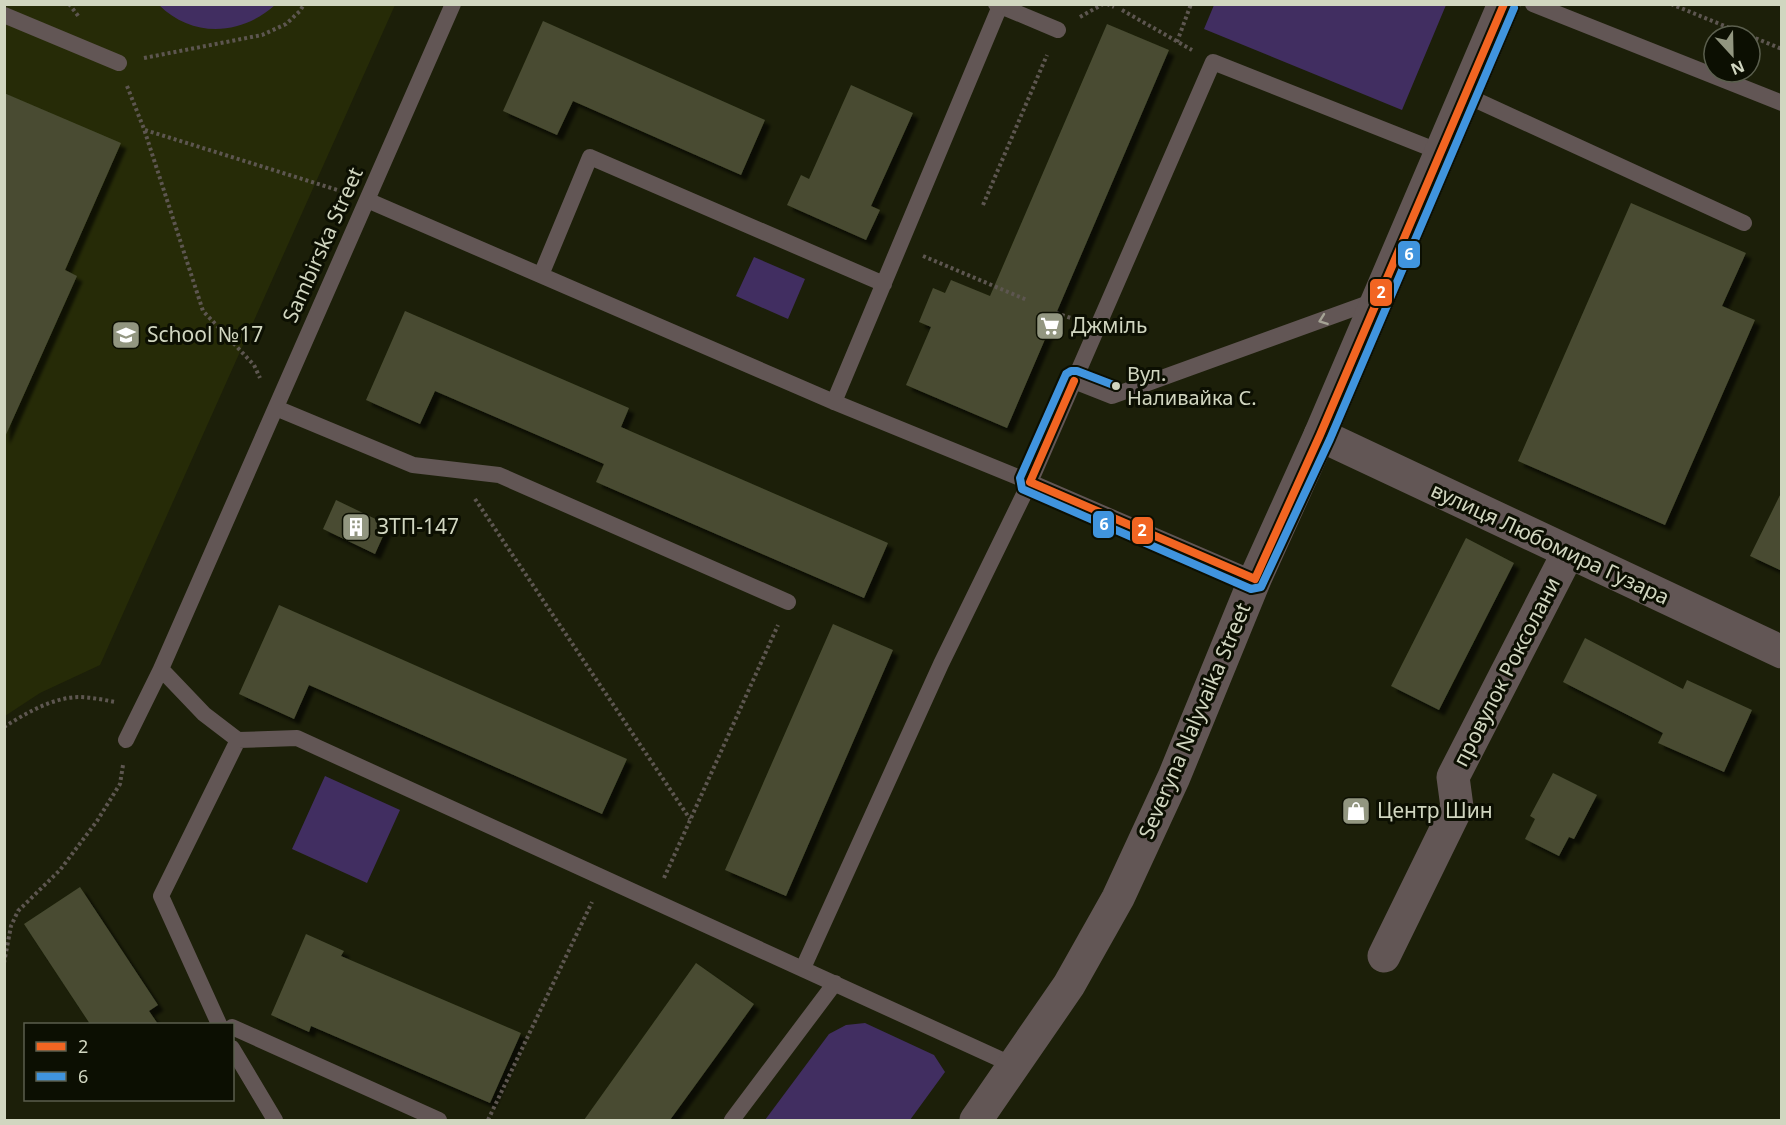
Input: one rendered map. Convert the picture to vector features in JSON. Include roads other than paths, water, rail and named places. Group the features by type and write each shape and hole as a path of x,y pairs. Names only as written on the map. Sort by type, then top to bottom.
{"street":[{"name":"Severyna Nalyvaika Street","path":"976,1120 1069,985 1118,898 1174,777 1255,579 1320,435 1504,4"},
{"name":"вулиця Любомира Гузара","path":"1320,435 1782,652"},
{"name":"провулок Роксолани","path":"1384,956 1457,807 1453,777 1568,553"}],"lane":[{"name":"Sambirska Street","path":"126,740 161,669 453,4"},
{"path":"1533,4 1782,103"},
{"path":"834,402 998,5 1058,30"},
{"path":"4,15 118,63"},
{"path":"803,968 942,664 1030,482 1213,62 1440,152"},
{"path":"1465,95 1744,223"},
{"path":"541,275 590,157 884,284"},
{"path":"367,200 834,402 1030,482 1255,579"},
{"path":"1074,381 1112,396 1378,300"},
{"path":"276,408 413,465 499,475 788,602"},
{"path":"161,669 204,714 238,740 297,738 1015,1066"},
{"path":"220,1023 162,896 238,740"},
{"path":"732,1120 835,983"},
{"path":"234,1028 439,1120"},
{"path":"234,1051 275,1120"}],"place":[{"name":"Джміль","path":"1050,326"},
{"name":"School №17","path":"126,335"},
{"name":"Вул. Наливайка С.","path":"1116,386"},
{"name":"ЗТП-147","path":"356,527"},
{"name":"Центр Шин","path":"1356,811"}]}
